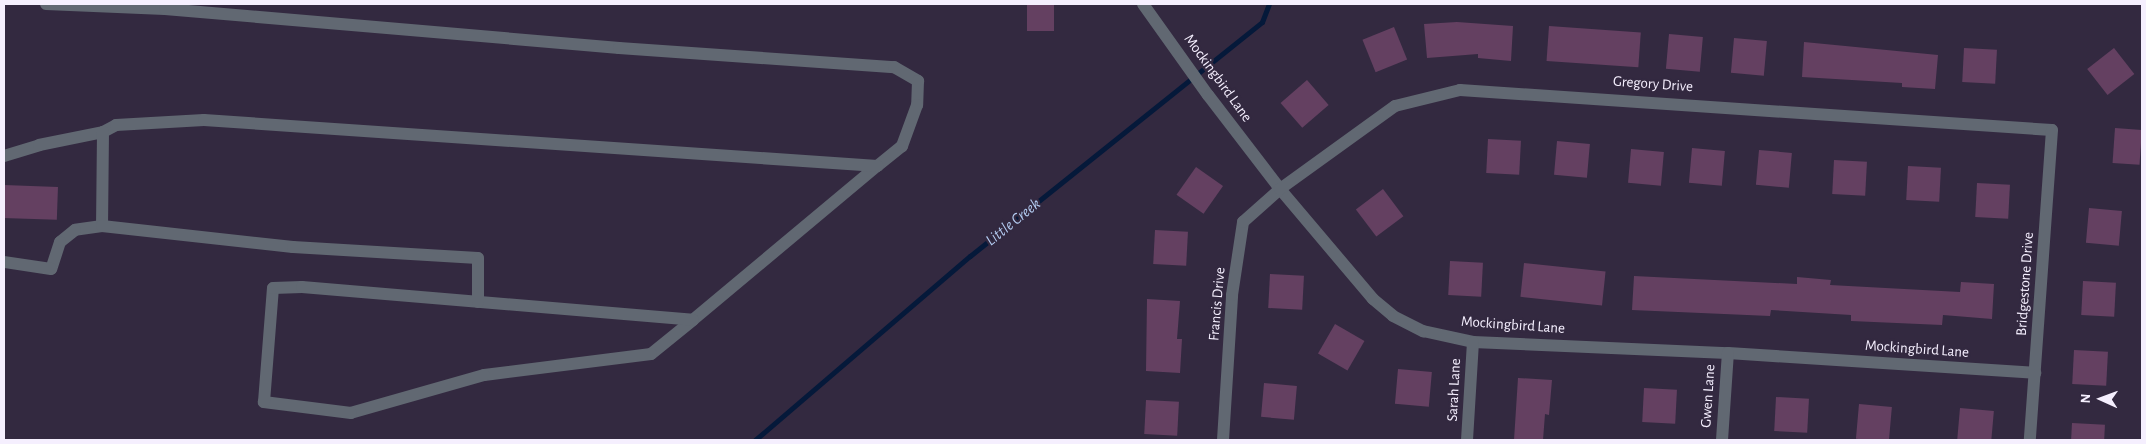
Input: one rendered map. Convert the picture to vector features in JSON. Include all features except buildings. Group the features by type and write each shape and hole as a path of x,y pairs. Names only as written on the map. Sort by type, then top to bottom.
{"street":[{"path":"46,4 165,9 282,21 894,67 918,81 917,105 902,146 693,320 651,354 484,375 351,413 264,402 273,288 302,287 693,320"},
{"name":"Mockingbird Lane","path":"1143,4 1208,95 1280,189 1373,299 1393,316 1423,331 1473,342 1728,353 2035,373"},
{"name":"Gregory Drive","path":"1280,189 1394,106 1460,90 2052,130"},
{"path":"4,156 39,144 103,132 116,125 204,120 878,166"},
{"name":"Bridgestone Drive","path":"2030,440 2052,130"},
{"path":"102,226 103,132"},
{"name":"Francis Drive","path":"1223,440 1232,295 1243,222 1280,189"},
{"path":"7,262 51,269 60,242 75,230 102,226 294,247 478,258 478,302"},
{"name":"Sarah Lane","path":"1467,440 1473,342"},
{"name":"Gwen Lane","path":"1722,440 1728,353"}],"waterway":[{"name":"Little Creek","path":"755,440 970,256 1262,22 1269,4"}]}
